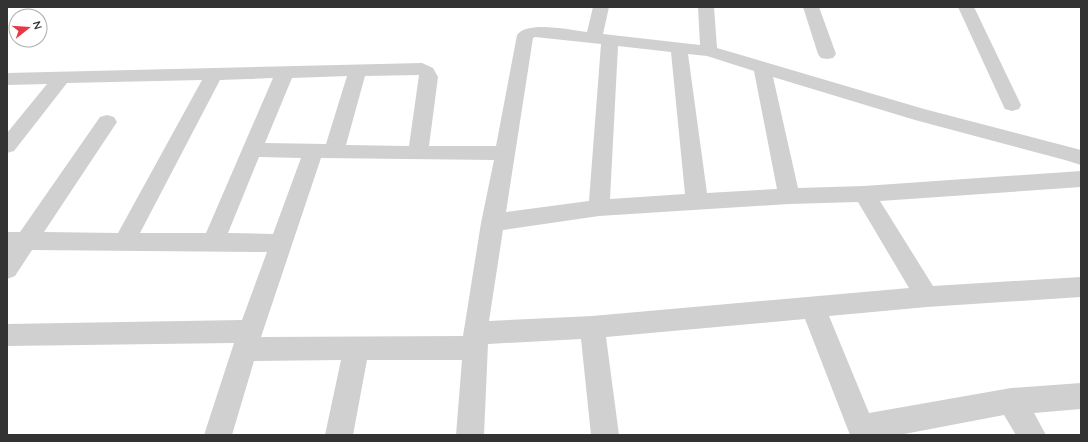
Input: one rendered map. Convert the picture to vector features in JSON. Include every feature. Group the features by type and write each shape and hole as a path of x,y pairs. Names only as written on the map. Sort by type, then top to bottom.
{"street":[{"path":"599,208 602,39 601,7"},
{"path":"706,7 710,51"},
{"path":"811,7 827,54"},
{"path":"966,7 1012,105"},
{"path":"470,435 476,340 492,223 506,153 525,35 544,32 710,51 762,68 922,115 1071,154 1081,158"},
{"path":"679,48 697,202"},
{"path":"762,68 789,196"},
{"path":"7,79 422,69 427,72 429,77 418,153"},
{"path":"218,435 247,340 281,244 324,151 358,71"},
{"path":"213,243 285,72"},
{"path":"124,242 214,74"},
{"path":"7,146 61,78"},
{"path":"7,269 17,241 107,122"},
{"path":"253,150 506,153"},
{"path":"492,223 599,208 789,196 864,194 1079,180"},
{"path":"864,194 927,297"},
{"path":"17,241 281,244"},
{"path":"7,335 247,340 356,348 476,340 592,327 927,297 1081,287"},
{"path":"813,307 862,432 1011,401 1081,396"},
{"path":"592,327 605,435"},
{"path":"339,435 356,348"},
{"path":"1011,401 1032,435"}]}
